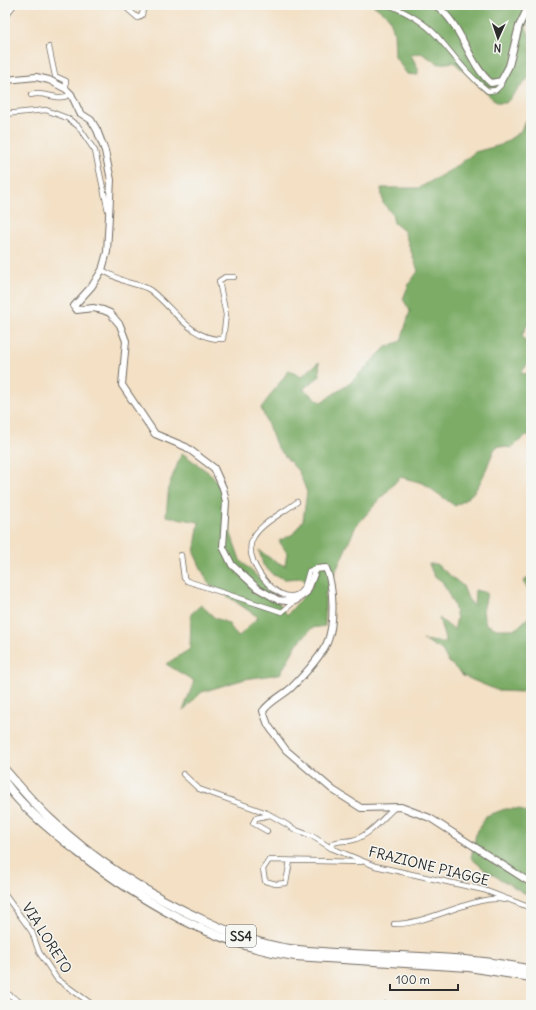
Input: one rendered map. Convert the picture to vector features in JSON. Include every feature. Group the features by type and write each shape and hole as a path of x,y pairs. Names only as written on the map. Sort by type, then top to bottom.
{"highway":[{"name":"SS4","path":"5,770 51,821 108,865 155,896 227,931 249,939 290,949 478,960 531,970"},
{"name":"SS4","path":"5,783 15,796 56,835 93,864 144,898 178,917 246,946 277,954 469,966 531,977"}],"street":[{"path":"5,17 14,5"},
{"path":"123,5 138,18 142,15 144,5"},
{"path":"389,5 416,18 435,34 474,79 488,91 496,90 501,85 501,80 509,66 519,26 529,5"},
{"path":"435,5 451,23 483,76 491,83 501,80"},
{"path":"50,47 55,76 66,81 66,88"},
{"path":"6,79 36,77 49,80 66,88 71,94 80,113 91,120 97,130 105,151 111,180 108,215 109,234 102,270 86,294 74,306 76,310 93,308 103,310 110,314 120,325 126,341 122,385 156,434 186,447 214,468 223,488 226,502 223,547 232,565 257,588 278,600 295,600"},
{"path":"31,95 37,93 61,98 71,94"},
{"path":"6,113 46,110 57,113 78,126 95,151 108,215"},
{"path":"102,270 128,283 149,290 190,327 205,338 216,340 222,339 226,315 219,281 224,277 234,278"},
{"path":"297,502 270,521 256,534 250,548 251,558 270,586 287,596 296,595 303,588 310,572 316,569 326,568 331,578 333,591 330,629 327,643 292,687 267,705 262,711 264,718 286,750 333,790 361,808 401,807 430,818 531,883"},
{"path":"181,555 184,578 187,581 282,612 295,600 307,592 316,569"},
{"path":"184,774 199,789 258,809 296,830 312,836 331,848"},
{"name":"FRAZIONE PIAGGE","path":"395,807 368,833 353,840 340,840 332,844 331,848 363,862 399,872 484,890 531,908"},
{"path":"268,831 253,823 256,818 270,815"},
{"path":"290,861 286,883 276,884 265,880 263,869 268,860 363,862"},
{"name":"VIA LORETO","path":"5,895 32,932 39,952 57,979 93,1005"},
{"path":"394,924 418,922 484,901 502,899 519,903"},
{"path":"5,992 25,1005"},
{"path":"386,1004 414,1005"}],"green space":[{"path":"373,5 531,5 531,17 526,27 531,39 531,75 506,103 497,103 454,62 439,64 421,53 411,55 418,68 418,75 407,74 395,57 394,32 389,17"},
{"path":"531,111 531,322 528,324 522,335 528,347 530,361 520,374 531,373 531,435 524,437 511,448 498,446 494,450 484,475 476,489 464,501 455,506 423,483 400,477 356,526 325,595 325,626 312,628 297,644 280,674 245,679 202,692 183,711 194,681 166,664 190,649 191,614 201,605 215,618 228,623 238,637 258,617 208,583 194,553 199,522 166,516 169,485 182,453 212,475 222,491 230,531 240,560 268,587 287,615 313,585 301,578 285,579 273,575 263,565 259,550 271,559 285,566 287,553 279,541 293,534 303,520 307,492 299,472 277,447 261,408 289,370 301,377 319,362 320,376 303,389 321,402 349,384 386,347 401,341 410,311 403,299 409,284 418,271 404,231 394,223 392,214 383,203 381,188 419,188 456,167 475,152 501,145 520,132"},
{"path":"429,564 436,564 463,586 468,599 474,606 475,590 487,593 483,612 486,624 497,629 516,629 531,615 531,684 522,692 499,691 463,676 448,661 441,649 423,640 446,643 439,618 454,630 457,618 454,605 442,581 434,576"},
{"path":"529,577 531,578 531,592 523,582"},
{"path":"505,809 519,809 531,815 531,894 524,893 485,870 471,858 476,834 486,816"}]}
